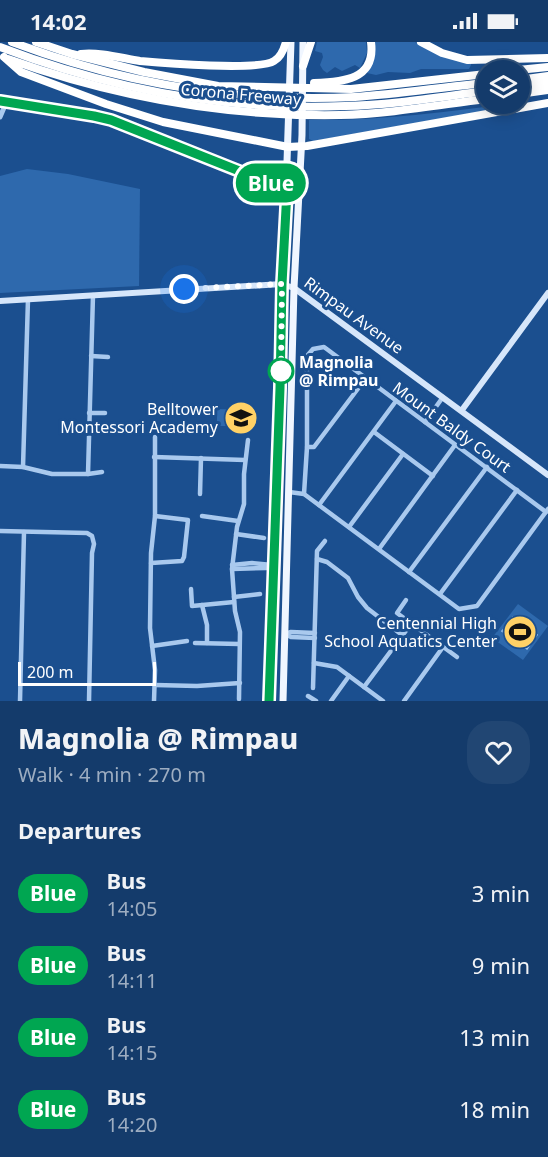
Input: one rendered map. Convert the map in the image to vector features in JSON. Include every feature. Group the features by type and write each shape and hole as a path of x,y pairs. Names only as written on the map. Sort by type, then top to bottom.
{"highway":[{"path":"12,42 57,59 129,78 181,88 264,96 355,97 476,84"},
{"name":"Corona Freeway","path":"36,42 72,54 181,80 218,86 351,89 476,75"},
{"path":"72,54 92,53 152,62 253,66 267,65 277,60 286,42"},
{"path":"303,70 311,42"},
{"path":"261,88 273,85 335,83 352,79 369,64 372,55 371,42"},
{"path":"421,42 442,53 467,60 548,58"},
{"path":"0,47 46,64 101,80 187,98 254,104 347,106 403,102 476,92"},
{"path":"2,56 21,72 105,104 163,122 301,146 548,103"},
{"name":"Corona Freeway","path":"2,56 75,81 141,97 209,108 264,113 342,115 476,100"},
{"path":"530,69 548,67"},
{"path":"530,78 548,76"},
{"path":"530,84 548,82"},
{"path":"530,92 548,90"}],"main road":[{"path":"269,701 291,42"},
{"path":"283,701 294,288 302,135 303,42"},
{"name":"Rimpau Avenue","path":"0,301 282,284 294,288 548,475"},
{"path":"462,410 548,294"},
{"path":"280,384 293,383"},
{"path":"275,566 288,566"},
{"path":"272,634 285,634"}],"street":[{"path":"0,117 3,102 111,120 299,193"},
{"path":"88,474 93,296"},
{"path":"23,467 28,299"},
{"name":"Mount Baldy Court","path":"307,447 307,356 313,349 324,347 455,445 547,510"},
{"path":"91,356 108,357"},
{"path":"304,494 307,447 314,447 366,378"},
{"path":"425,422 443,397"},
{"path":"319,505 396,401"},
{"path":"89,413 105,413"},
{"path":"374,432 433,476"},
{"path":"154,701 155,685 150,628 151,564 155,516 155,437"},
{"path":"239,699 240,632 234,599 232,567 238,521 244,504 248,440"},
{"path":"379,549 455,445"},
{"path":"349,527 403,454"},
{"path":"154,457 245,460"},
{"path":"200,494 201,458"},
{"path":"0,466 23,467 52,474 102,472"},
{"path":"409,572 487,467"},
{"path":"440,594 517,490"},
{"path":"289,492 304,494 459,609 477,606 547,510"},
{"path":"151,564 182,561 188,520 155,516"},
{"path":"202,516 238,521"},
{"path":"0,531 87,533 92,536 94,544 89,701"},
{"path":"20,701 24,532"},
{"path":"236,534 264,538"},
{"path":"313,688 317,551 325,541"},
{"path":"317,559 327,562 348,578 367,608 402,635"},
{"path":"232,567 252,563 275,566"},
{"path":"191,589 192,606 260,594"},
{"path":"406,600 397,613 457,657"},
{"path":"202,605 207,625 207,643"},
{"path":"364,687 411,624"},
{"path":"285,634 291,632 315,635"},
{"path":"152,646 187,640"},
{"path":"195,643 239,644"},
{"path":"404,701 443,647"},
{"path":"314,663 337,667 383,701"},
{"path":"331,701 349,676"},
{"path":"155,685 193,686 240,683"},
{"path":"308,696 316,701"}],"shaded area":[{"path":"317,42 366,42 367,53 360,68 355,65 342,71 335,67 327,73 320,65 322,53 315,51"},
{"path":"374,42 415,42 440,56 471,63 471,65 469,69 421,69 410,73 388,72 376,75 367,73 373,62"},
{"path":"476,108 476,112 313,141 309,139 309,120 435,113"},
{"path":"27,169 68,174 140,189 139,286 0,293 0,176"},
{"path":"217,409 248,410 248,426 217,426"},
{"name":"Centennial High School Aquatics Center","path":"518,604 548,626 523,660 492,638"},
{"path":"513,617 537,635 527,649 502,631"}],"bus line":[{"name":"Blue","path":"0,101 111,120 287,190 269,701"}],"place":[{"name":"Magnolia @ Rimpau","path":"281,371"},
{"name":"Belltower Montessori Academy","path":"241,418"},
{"name":"Centennial High School Aquatics Center","path":"520,632"}],"route":[{"path":"184,289 282,284 281,371"}]}
